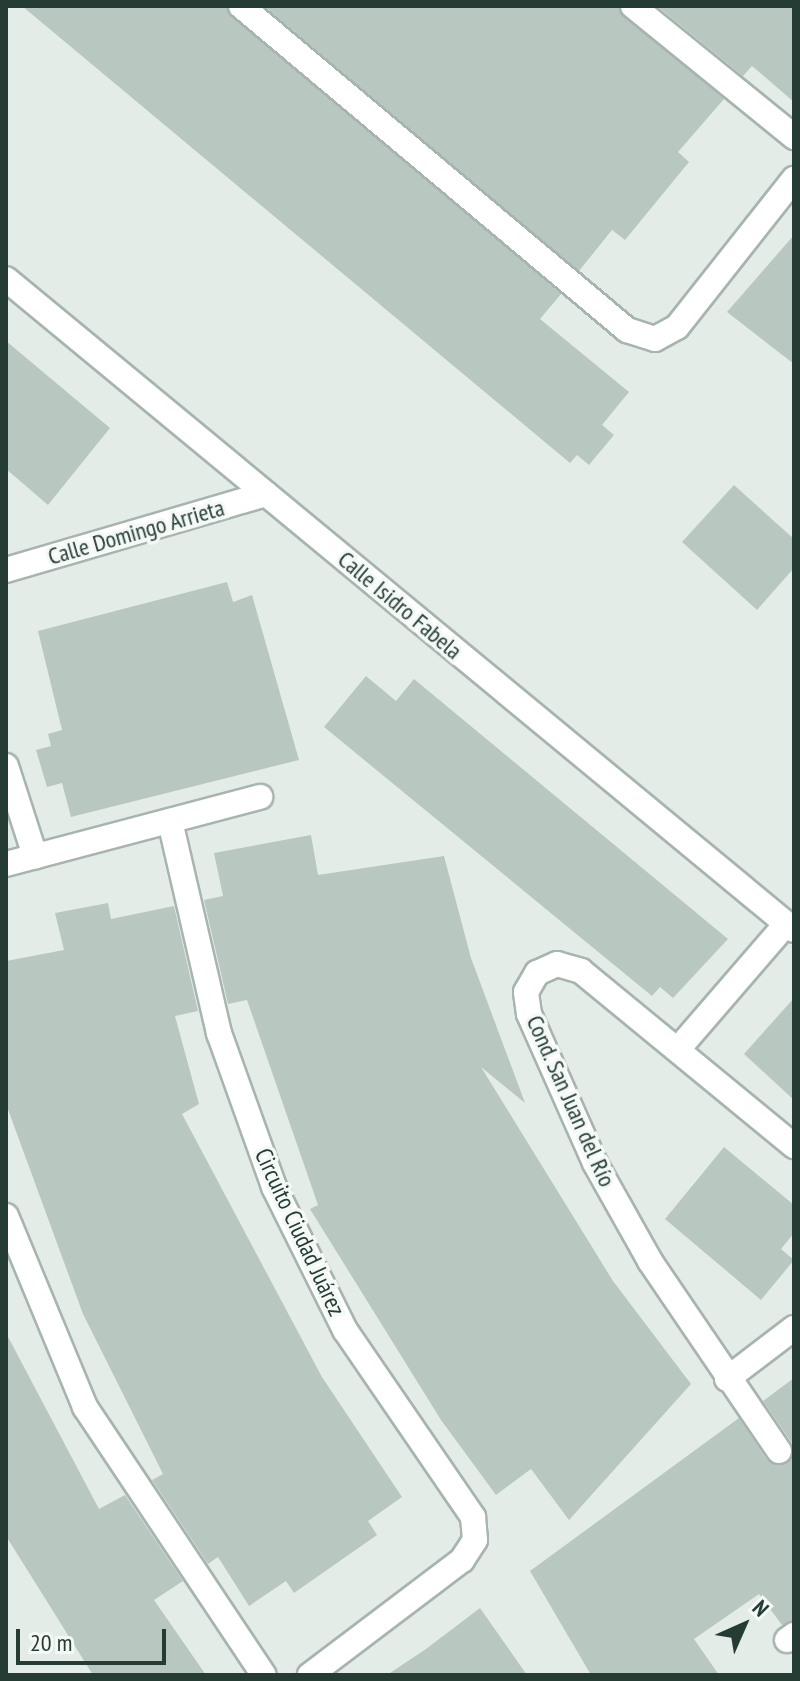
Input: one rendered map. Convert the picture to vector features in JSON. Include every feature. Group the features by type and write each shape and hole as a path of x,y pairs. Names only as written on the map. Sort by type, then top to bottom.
{"street":[{"path":"241,6 627,330 655,339 677,327 794,179"},
{"path":"633,6 794,137"},
{"name":"Calle Isidro Fabela","path":"6,279 790,927"},
{"name":"Calle Domingo Arrieta","path":"6,570 266,494"},
{"path":"6,766 35,856"},
{"path":"6,864 260,797"},
{"name":"Circuito Ciudad Juárez","path":"170,821 219,1033 274,1187 345,1330 473,1517 475,1540 462,1560 310,1675"},
{"path":"679,1048 790,927"},
{"name":"Cond. San Juan del Río","path":"779,1451 727,1379 595,1163 526,992 537,973 557,964 581,971 679,1048 794,1146"},
{"path":"6,1216 85,1407 264,1675"},
{"path":"727,1379 794,1328"}],"building":[{"path":"22,6 226,6 561,294 540,319 629,392 602,425 614,435 589,465 577,455 570,463"},
{"path":"264,6 618,6 724,99 678,152 689,162 625,240 612,230 579,271"},
{"path":"657,6 794,6 794,102 752,66 743,76"},
{"path":"794,235 794,364 727,312"},
{"path":"6,341 110,428 48,505 6,469"},
{"path":"734,485 794,539 794,568 757,610 682,542"},
{"path":"227,582 233,602 252,595 299,760 71,817 62,783 47,787 36,750 51,746 48,734 62,730 38,631"},
{"path":"366,676 396,701 414,679 728,939 673,998 660,987 652,996 324,727"},
{"path":"311,835 318,875 444,856 471,958 525,1103 481,1067 613,1281 691,1384 569,1520 531,1469 496,1495 441,1420 310,1209 318,1205 247,1000 228,1004 204,900 223,896 214,853"},
{"path":"108,903 111,919 174,906 198,1011 175,1016 199,1104 182,1114 322,1377 402,1497 368,1521 377,1535 294,1593 286,1581 249,1606 218,1557 208,1564 152,1480 163,1474 83,1314 6,1104 6,961 64,950 55,913"},
{"path":"794,998 794,1100 744,1054"},
{"path":"724,1147 794,1205 794,1233 781,1249 794,1260 761,1300 665,1219"},
{"path":"6,1333 99,1509 125,1495 183,1581 154,1600 206,1675 93,1675 6,1536"},
{"path":"794,1378 794,1620 782,1625 759,1594 694,1639 719,1675 591,1675 530,1571 739,1418 767,1460 788,1463 792,1443 763,1401"},
{"path":"480,1608 527,1675 387,1675 426,1649"}]}
